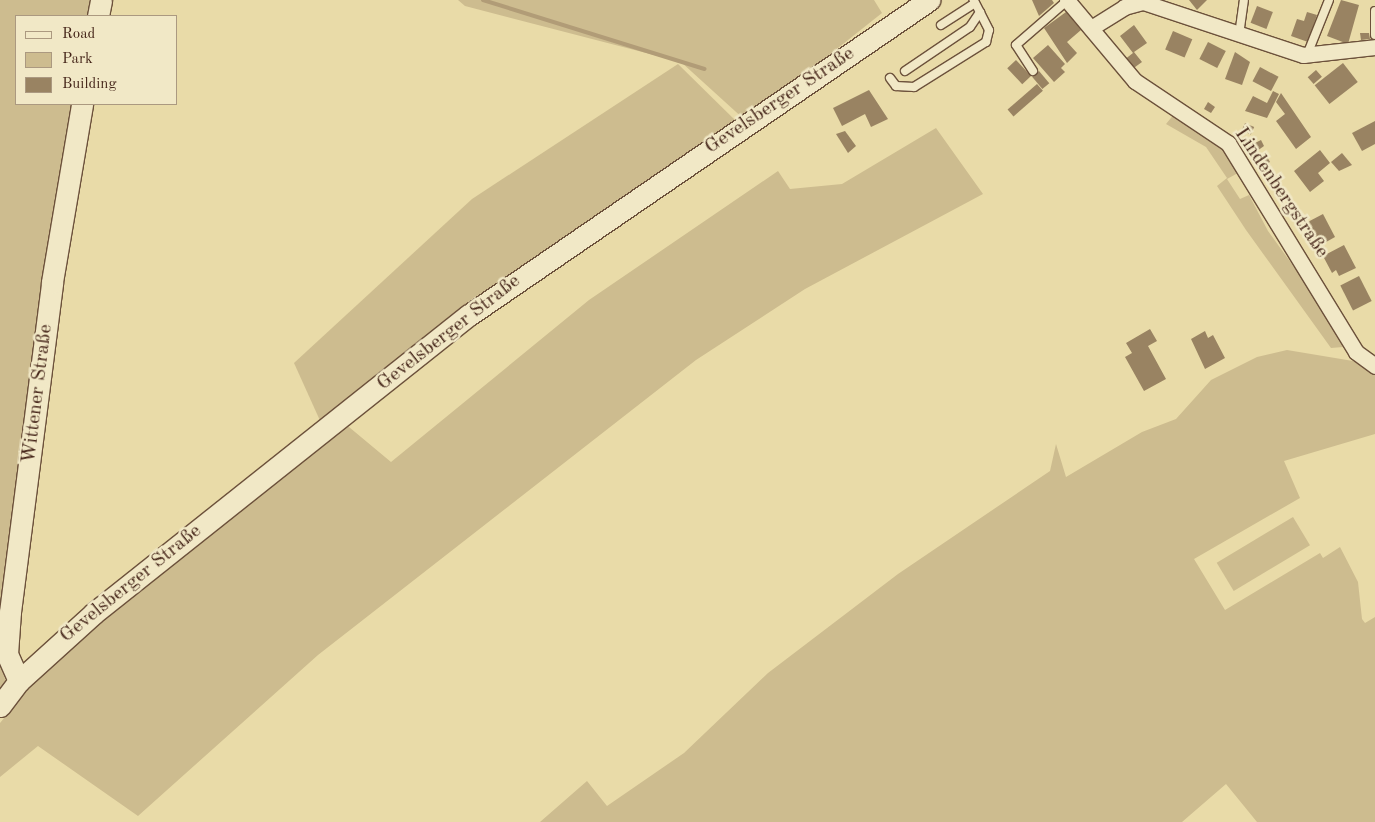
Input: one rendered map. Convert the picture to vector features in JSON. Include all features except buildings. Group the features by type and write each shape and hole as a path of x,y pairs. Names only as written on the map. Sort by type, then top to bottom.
{"main road":[{"path":"98,15 101,0"},
{"name":"Gevelsberger Straße","path":"0,706 19,682 94,613 469,315 929,0"},
{"name":"Wittener Straße","path":"19,682 7,654 10,612 52,282 82,105"}],"street":[{"name":"Lindenbergstraße","path":"1068,0 1135,81 1228,143 1356,352 1375,366"},
{"path":"1091,28 1124,6 1143,2 1239,35 1307,55 1375,47"}],"lane":[{"path":"1033,70 1016,45 1068,0"},
{"path":"1239,35 1244,0"},
{"path":"1307,55 1329,0"},
{"path":"890,78 902,88 914,87 986,42 989,30 974,2 941,25"},
{"path":"1375,11 1375,35"},
{"path":"905,72 970,27 980,12"}],"green space":[{"path":"0,0 96,0 93,15 15,15 15,105 77,105 2,663 6,685 0,692"},
{"path":"458,0 874,0 882,13 746,121 681,62 465,6"},
{"path":"678,64 738,123 322,425 294,363 472,199"},
{"path":"1175,113 1221,143 1238,173 1227,179 1240,199 1249,195 1268,231 1333,321 1343,347 1331,348 1246,230 1217,186 1227,178 1206,147 1166,124"},
{"path":"936,128 983,194 805,289 696,360 318,655 138,816 38,746 0,777 0,723 34,682 159,569 343,422 391,462 589,300 778,171 790,189 842,184"},
{"path":"1287,350 1353,361 1375,373 1375,434 1284,461 1300,498 1194,559 1225,610 1320,553 1323,558 1340,547 1358,582 1362,619 1365,623 1375,617 1375,822 1257,822 1226,784 1182,822 540,822 587,781 607,806 684,753 768,673 898,574 1050,471 1056,444 1066,477 1142,432 1176,419 1211,380 1257,357"},
{"path":"1293,517 1310,545 1234,591 1217,563"}],"waterway":[{"path":"483,0 705,69"}]}
